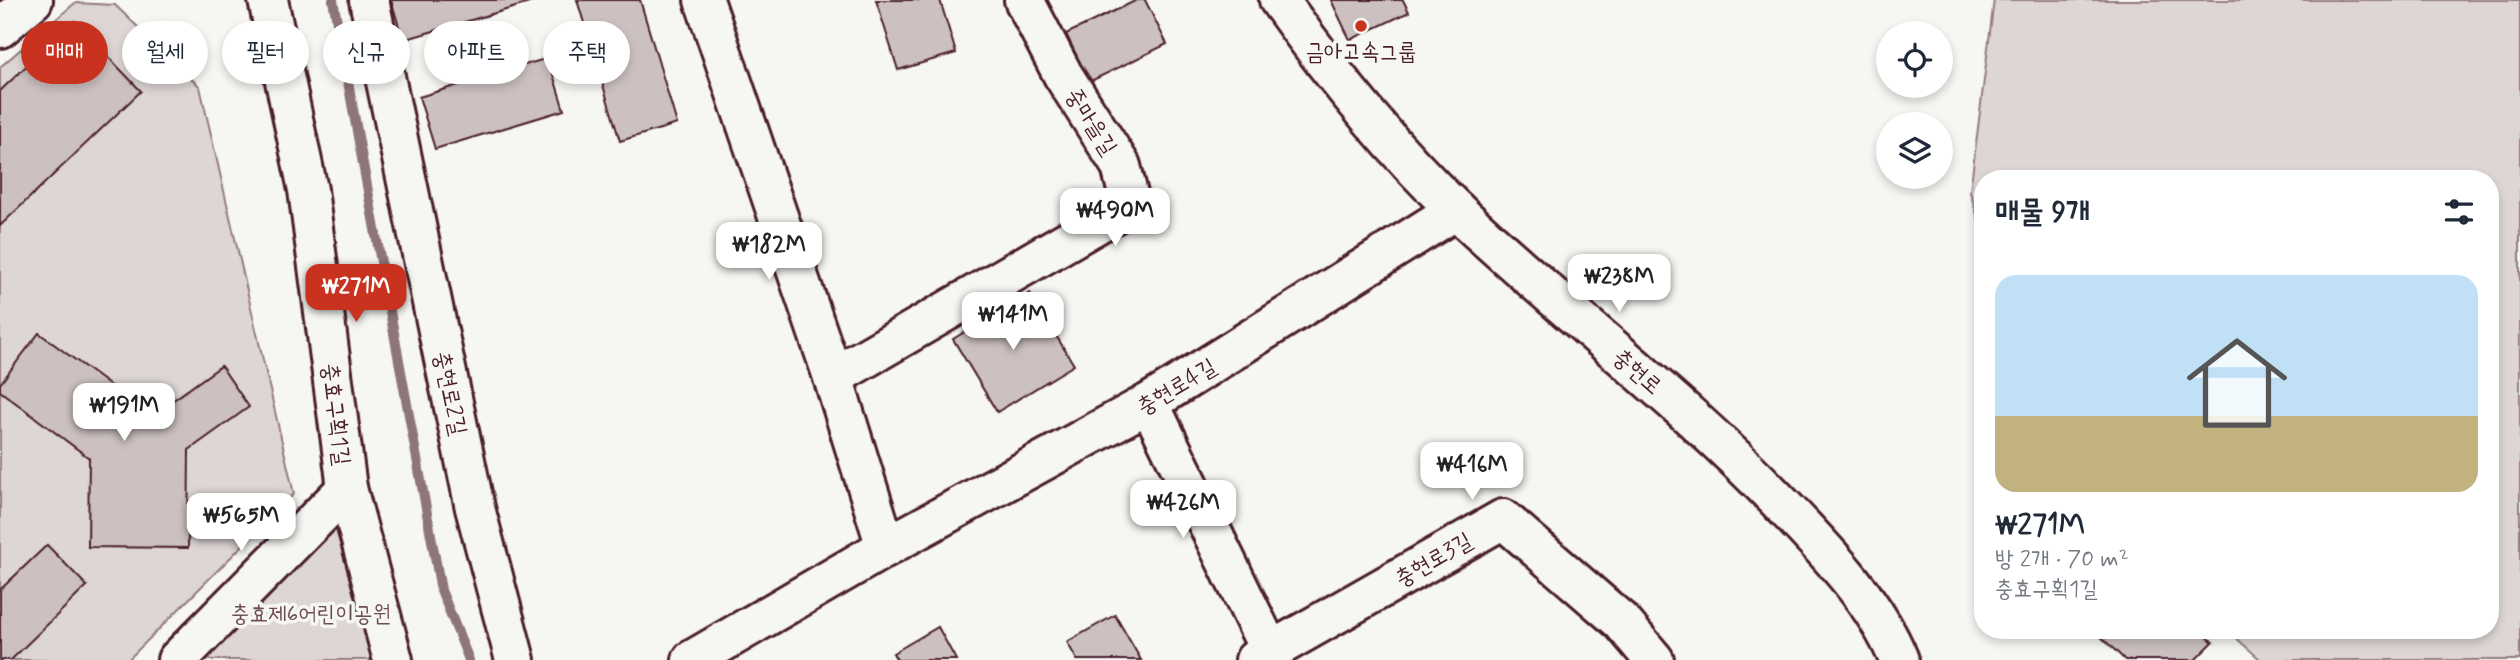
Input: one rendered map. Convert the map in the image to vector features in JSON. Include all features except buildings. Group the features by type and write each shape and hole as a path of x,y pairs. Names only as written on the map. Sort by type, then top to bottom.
{"street":[{"path":"0,28 33,0"},
{"name":"충효구획1길","path":"268,0 308,190 347,488 393,660"},
{"name":"충현로2길","path":"369,0 475,508 516,660"},
{"path":"704,0 833,377 886,547"},
{"name":"중마을길","path":"833,377 1119,211 1124,203 1128,194 1121,166 1063,75 1024,0"},
{"name":"충현로","path":"1279,0 1388,141 1456,210 1744,464 1861,593 1899,660"},
{"name":"충현로4길","path":"692,660 886,547 1149,404 1456,210"},
{"path":"1149,404 1263,655"},
{"path":"177,660 347,488"},
{"name":"충현로3길","path":"1263,655 1503,519 1622,622 1654,660"}],"green space":[{"path":"1994,0 2520,0 2520,660 2261,660 2237,639 2499,639 2499,170 1974,170 1974,205 1970,192"},
{"path":"75,3 115,5 132,21 122,21 122,84 197,84 200,87 294,494 128,660 0,660 0,67 21,49 21,84 108,84 108,21 54,21"},
{"name":"충효제6어린이공원","path":"334,524 375,660 200,660"}],"waterway":[{"path":"333,0 441,590 469,660"}],"place":[{"name":"금아고속그룹","path":"1361,26"}]}
